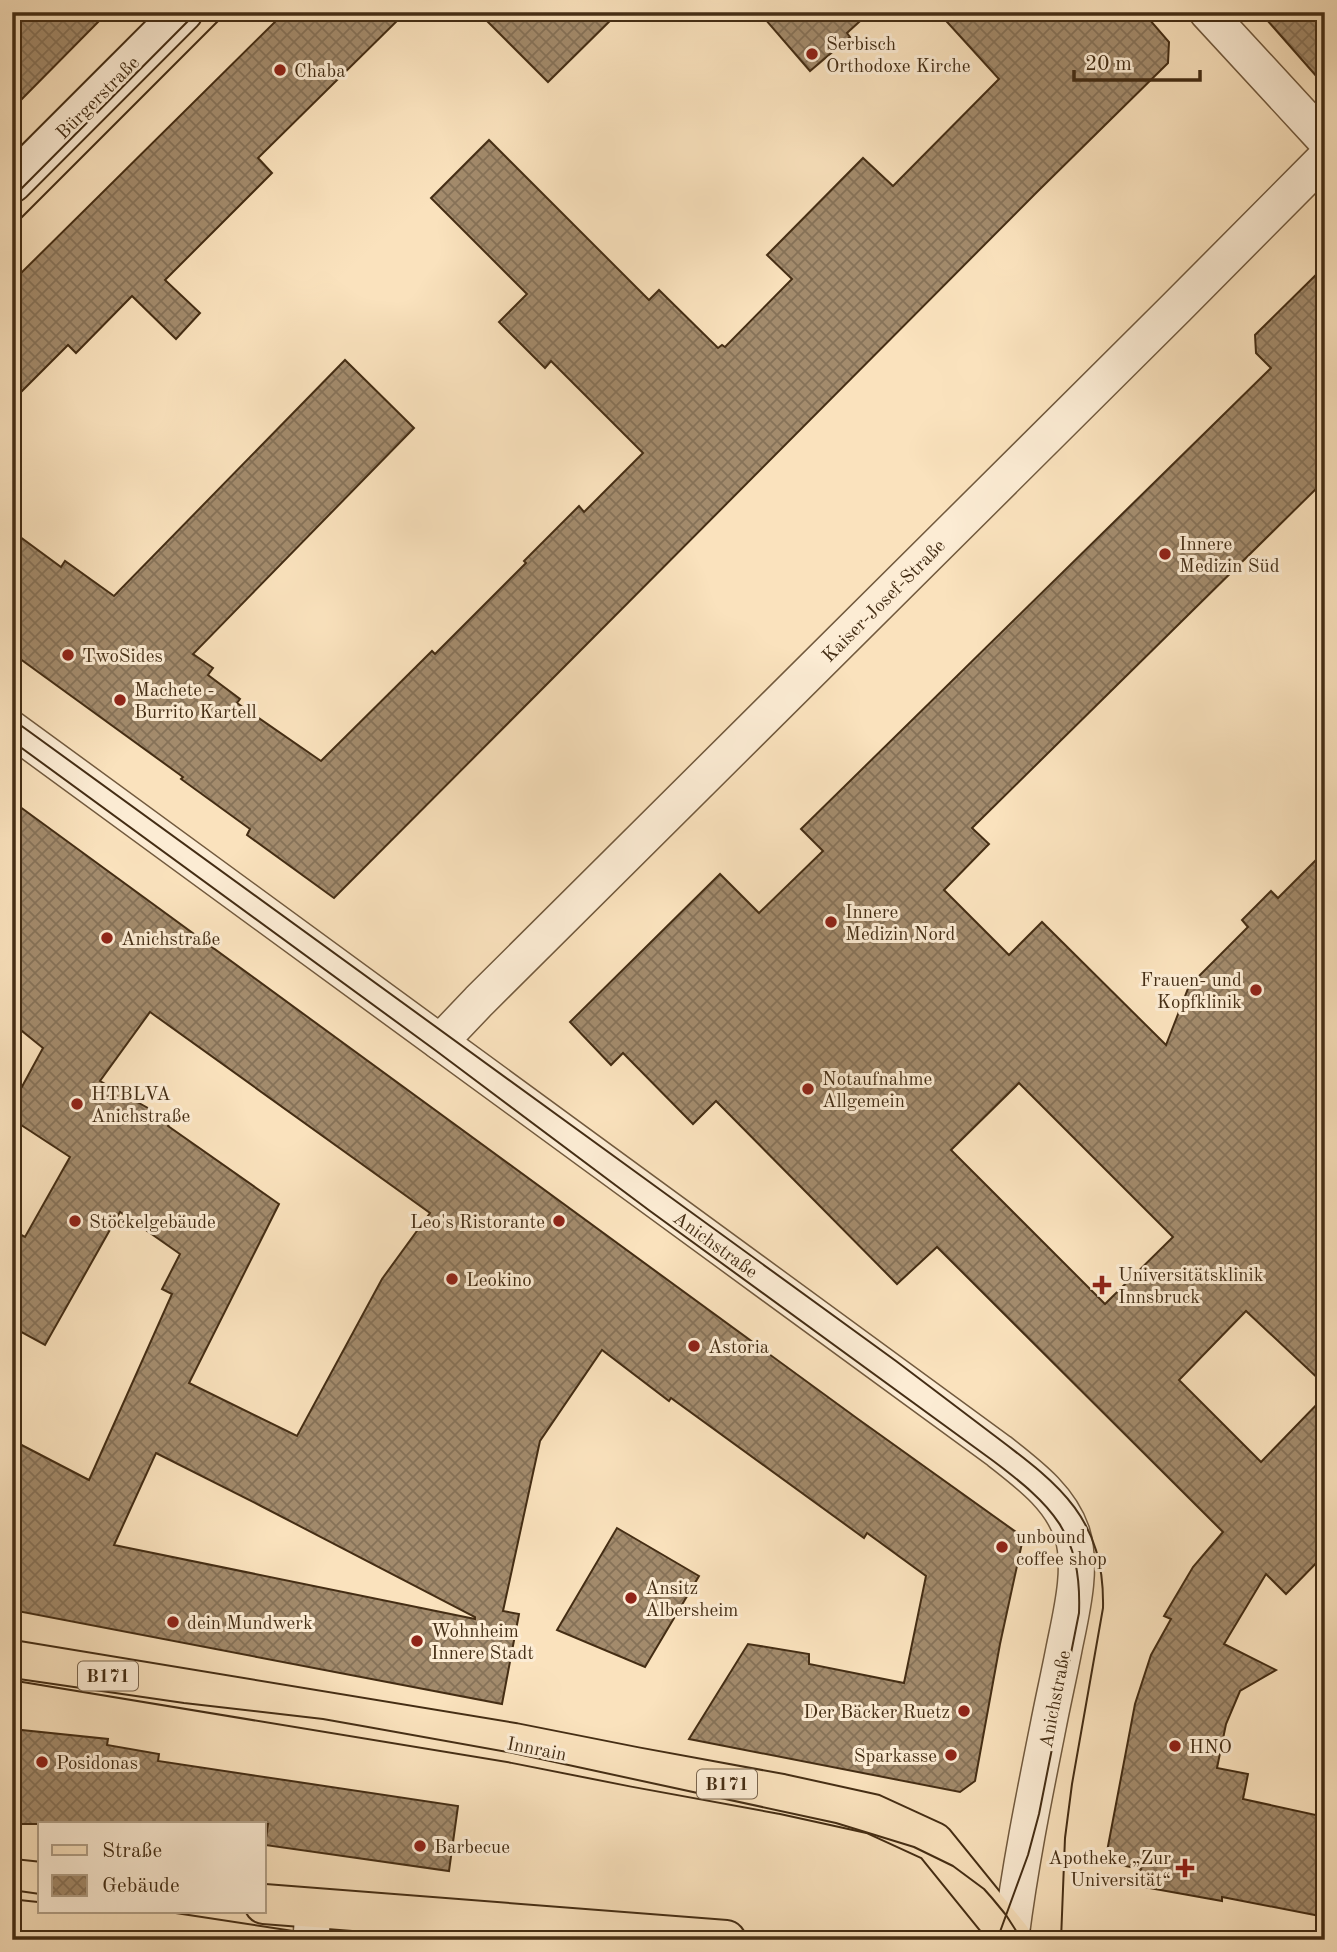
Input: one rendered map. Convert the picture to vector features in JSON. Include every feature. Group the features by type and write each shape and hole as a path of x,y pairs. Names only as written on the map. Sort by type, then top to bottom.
{"main road":[{"name":"Innrain","path":"12,1660 514,1743 873,1814 934,1842 1011,1939"},
{"path":"12,1879 38,1882"},
{"path":"266,1904 312,1924 457,1917 726,1940"}],"street":[{"path":"1207,12 1325,141"},
{"name":"Bürgerstraße","path":"12,183 175,15"},
{"name":"Kaiser-Josef-Straße","path":"440,1042 1325,158"},
{"name":"Anichstraße","path":"12,729 999,1451 1037,1481 1054,1500 1072,1534 1076,1554 1074,1595 1030,1819 1011,1939"}],"building":[{"path":"12,12 108,12 12,109"},
{"path":"285,12 406,12 258,158 272,173 165,280 200,313 176,339 132,296 76,353 68,345 12,401 12,282"},
{"path":"478,12 619,12 548,82"},
{"name":"Serbisch Orthodoxe Kirche","path":"759,12 870,12 847,33 850,37 810,71"},
{"path":"938,12 1143,12 1169,42 1168,63 334,898 247,835 250,829 181,779 183,777 12,653 12,531 61,567 65,561 114,596 345,360 414,428 193,654 213,668 208,675 240,699 237,703 321,761 432,651 435,654 579,506 584,512 643,453 551,361 545,368 499,322 527,294 431,198 489,140 649,300 659,290 718,348 722,345 725,347 792,279 767,255 863,158 893,186 999,79"},
{"path":"1260,12 1325,12 1325,86"},
{"name":"Universitätsklinik Innsbruck","path":"1325,266 1325,480 972,828 989,844 944,890 1009,955 1042,922 1166,1045 1189,986 1248,927 1242,920 1271,891 1278,898 1325,851 1325,1385 1246,1311 1179,1380 1261,1462 1325,1396 1325,1554 1286,1594 1266,1574 1224,1644 1276,1670 1240,1691 1226,1724 1217,1768 1248,1774 1243,1799 1325,1817 1325,1917 1222,1897 1222,1901 1138,1886 1141,1869 1105,1862 1135,1704 1151,1655 1171,1619 1164,1616 1193,1567 1223,1532 937,1247 897,1284 716,1101 693,1124 623,1053 611,1065 570,1022 720,874 759,913 823,851 801,829 1271,368 1256,353 1255,335","holes":["1019,1083 1173,1237 1105,1304 951,1150"]},
{"path":"12,801 1016,1532 1022,1543 975,1781 960,1792 689,1739 748,1644 809,1654 809,1664 904,1683 926,1576 867,1533 864,1538 671,1398 669,1401 602,1350 540,1441 503,1611 519,1614 502,1704 12,1610 12,1440 89,1480 172,1294 162,1289 180,1254 120,1212 45,1345 12,1327 12,1230 25,1237 70,1157 12,1119 12,1105 43,1048 12,1023","holes":["150,1012 430,1213 382,1279 297,1436 189,1383 279,1204 168,1126 171,1121 100,1081","156,1453 475,1617 475,1619 114,1545"]},
{"name":"Ansitz Albersheim","path":"617,1528 699,1576 645,1667 557,1630"},
{"path":"12,1729 108,1739 107,1745 159,1754 158,1761 458,1806 449,1871 266,1845 266,1822 12,1824"}],"tram line":[{"path":"12,198 197,12"},
{"path":"12,227 227,12"},
{"path":"12,719 896,1361 1015,1451 1056,1486 1086,1525 1096,1549 1103,1608 1065,1838 1061,1940"},
{"path":"12,741 992,1460 1047,1507 1069,1541 1079,1585 1079,1613 1039,1814 1028,1855 997,1940"},
{"path":"12,1678 184,1703 323,1719 513,1753 836,1823 914,1847 953,1866 984,1889 1006,1915 1022,1940"},
{"path":"12,1890 38,1894"},
{"path":"176,1913 352,1940"}],"place":[{"name":"Serbisch Orthodoxe Kirche","path":"812,54"},
{"name":"Chaba","path":"280,70"},
{"name":"Innere Medizin Süd","path":"1165,554"},
{"name":"TwoSides","path":"68,655"},
{"name":"Machete - Burrito Kartell","path":"120,700"},
{"name":"Innere Medizin Nord","path":"831,922"},
{"name":"Anichstraße","path":"107,938"},
{"name":"Frauen- und Kopfklinik","path":"1256,990"},
{"name":"Notaufnahme Allgemein","path":"808,1089"},
{"name":"HTBLVA Anichstraße","path":"77,1104"},
{"name":"Stöckelgebäude","path":"75,1221"},
{"name":"Leo's Ristorante","path":"559,1221"},
{"name":"Leokino","path":"452,1279"},
{"name":"Universitätsklinik Innsbruck","path":"1102,1285"},
{"name":"Astoria","path":"694,1346"},
{"name":"unbound coffee shop","path":"1002,1547"},
{"name":"Ansitz Albersheim","path":"631,1598"},
{"name":"dein Mundwerk","path":"173,1622"},
{"name":"Wohnheim Innere Stadt","path":"417,1641"},
{"name":"Der Bäcker Ruetz","path":"964,1711"},
{"name":"HNO","path":"1175,1746"},
{"name":"Sparkasse","path":"951,1755"},
{"name":"Posidonas","path":"42,1762"},
{"name":"Barbecue","path":"420,1846"},
{"name":"Apotheke „Zur Universität“","path":"1185,1868"}]}
